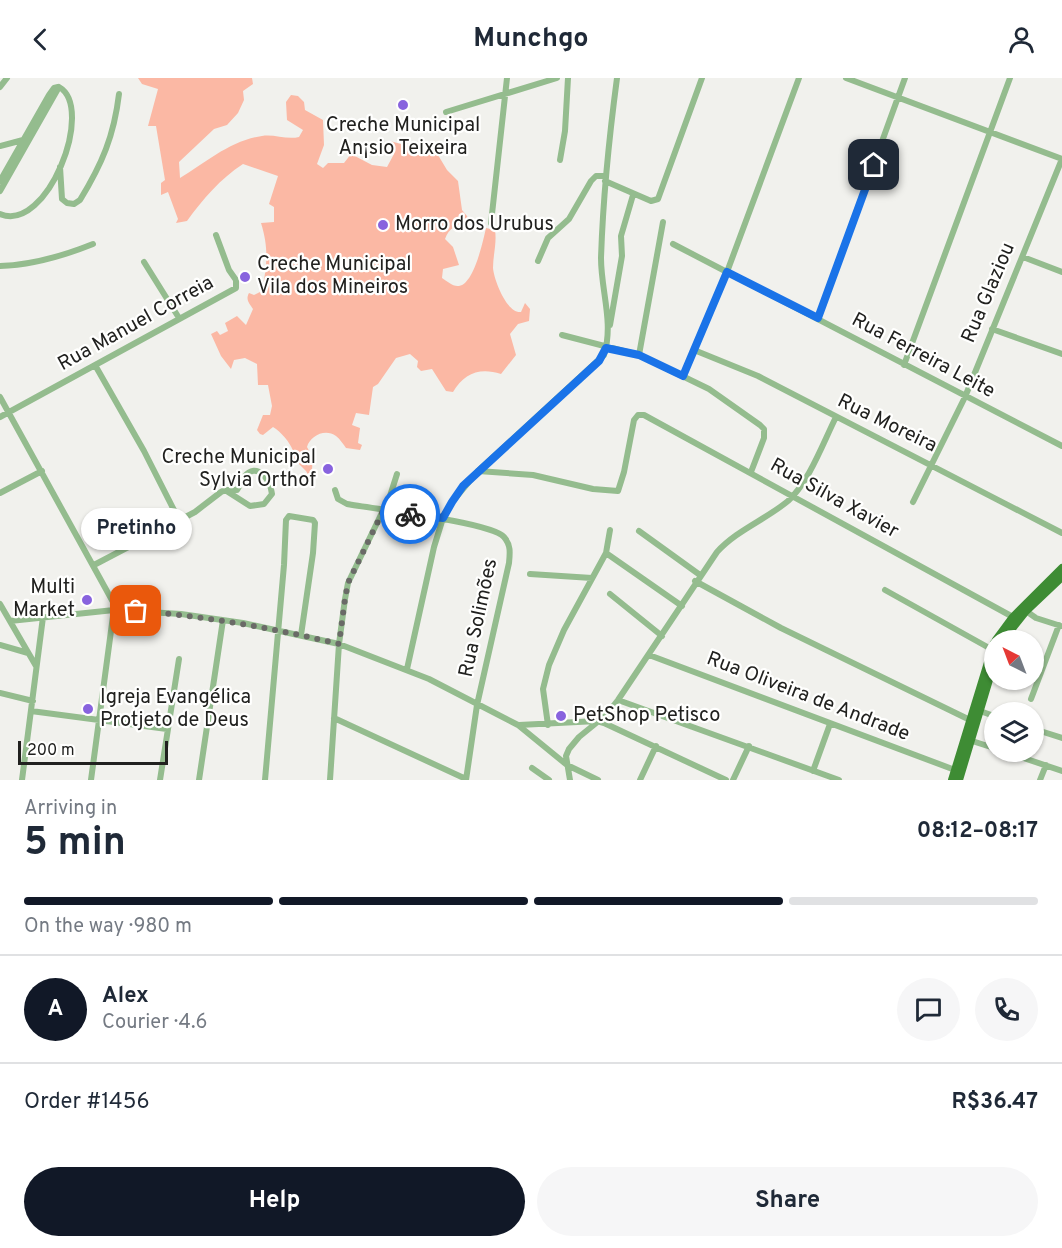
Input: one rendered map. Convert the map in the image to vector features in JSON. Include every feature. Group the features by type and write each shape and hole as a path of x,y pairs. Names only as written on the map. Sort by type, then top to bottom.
{"main road":[{"path":"1004,630 1013,616 1062,568"},
{"path":"1011,630 1026,611 1062,577"},
{"path":"959,780 970,720 984,676"},
{"path":"952,780 986,690"}],"street":[{"path":"0,87 7,78"},
{"path":"491,223 507,78"},
{"path":"447,112 557,78"},
{"path":"560,160 565,131 568,78"},
{"path":"609,332 602,265 605,178 616,78"},
{"path":"538,261 548,238 569,219 596,176 605,178 633,195 656,201 702,78"},
{"path":"683,376 727,272 799,78"},
{"path":"846,78 1062,159"},
{"path":"818,318 906,78"},
{"path":"904,365 1010,78"},
{"path":"0,192 52,90 59,87 68,96 73,113 72,130 60,165 47,192 35,206 8,217 0,214"},
{"path":"60,165 62,199 74,204 80,200 104,158 115,124 119,94"},
{"path":"0,146 26,140"},
{"path":"0,180 26,140"},
{"name":"Rua Glaziou","path":"913,502 965,397 1062,159"},
{"path":"407,669 434,547 443,518 452,502 478,471 599,361 606,348 622,256 622,230 633,195"},
{"path":"639,355 663,222"},
{"name":"Rua Manuel Correia","path":"0,417 232,290 237,285 216,235"},
{"path":"0,266 38,262 66,255 93,244"},
{"name":"Rua Ferreira Leite","path":"673,244 1062,446"},
{"path":"1023,257 1062,272"},
{"path":"144,261 179,318"},
{"path":"992,329 1062,354"},
{"path":"562,335 639,355 721,397 764,429 764,438 751,472"},
{"name":"Rua Moreira","path":"694,350 758,376 1062,533"},
{"path":"95,365 144,451 179,520"},
{"path":"0,397 111,595 114,609 91,780"},
{"name":"Rua Silva Xavier","path":"478,471 533,475 593,489 618,491 634,420 638,415 644,415 1013,616"},
{"path":"570,780 566,756 572,744 606,715 618,700 682,606 695,581 724,544 776,510 801,487 836,417"},
{"path":"0,493 42,471"},
{"path":"94,565 195,512 225,490 237,490 247,474 260,472 268,479 272,494 264,504 250,506 225,490"},
{"path":"330,780 339,644 348,583 383,511 397,474"},
{"name":"Rua Solimões","path":"335,490 338,499 347,504 443,518 496,531 505,538 510,550 477,705 466,779"},
{"path":"265,780 286,520 289,516 313,520 315,524 301,635"},
{"path":"548,725 543,689 547,673 564,630 606,553 610,530"},
{"path":"639,531 700,575"},
{"path":"606,553 682,606"},
{"path":"530,574 592,578"},
{"path":"695,581 765,620 970,720"},
{"path":"885,590 984,639"},
{"path":"610,594 662,636"},
{"path":"0,604 37,667"},
{"path":"10,621 114,609 223,620 339,644 407,669 518,725 567,765 598,780"},
{"path":"1026,611 1036,618 1060,626 1031,699"},
{"path":"22,780 43,617"},
{"path":"199,780 223,620"},
{"path":"0,645 29,653"},
{"name":"Rua Oliveira de Andrade","path":"649,655 956,770"},
{"path":"160,780 179,659"},
{"path":"0,693 33,701"},
{"path":"618,700 839,780"},
{"path":"31,711 167,729"},
{"path":"980,711 984,712"},
{"path":"334,718 466,779"},
{"path":"518,725 597,721 656,746 726,780"},
{"path":"813,771 830,723"},
{"path":"1044,732 1062,738"},
{"path":"968,740 984,745"},
{"path":"640,780 656,746"},
{"path":"733,780 749,746"},
{"path":"1037,762 1062,771"},
{"path":"1040,780 1046,765"},
{"path":"532,768 549,780"}],"shaded area":[{"path":"138,78 252,78 253,84 243,91 244,100 238,113 227,125 214,129 179,162 180,178 229,147 251,138 299,137 303,130 287,120 286,102 291,95 298,96 304,102 305,110 323,120 324,145 317,164 323,168 328,163 344,163 351,154 372,165 387,167 394,154 390,141 408,146 410,154 438,155 447,170 458,181 462,210 469,222 454,227 445,239 453,247 459,265 443,269 442,278 455,286 464,283 477,261 486,228 495,230 493,268 499,288 511,308 521,312 525,303 530,309 529,321 518,324 510,334 516,355 501,374 486,371 473,373 462,380 453,392 446,391 432,369 421,371 417,367 418,361 410,354 396,358 378,384 373,387 369,415 356,413 352,425 360,428 358,443 362,445 360,450 346,448 332,434 318,434 307,447 313,458 311,480 306,471 292,457 292,448 279,432 273,427 263,435 257,430 263,415 270,415 272,406 268,385 258,385 257,364 245,358 234,360 231,369 221,356 211,334 217,331 220,335 228,331 225,323 237,316 246,325 253,309 249,304 248,295 262,291 266,257 261,223 274,222 274,207 269,204 278,176 243,164 212,190 187,221 176,223 178,219 168,192 161,195 161,183 165,180 156,126 148,126 158,89 142,84"}],"way so far":[{"path":"136,611 181,614 243,623 339,644 348,583 383,511 410,514"}],"place":[{"name":"Creche Municipal An¡sio Teixeira","path":"403,105"},
{"name":"Morro dos Urubus","path":"383,225"},
{"name":"Creche Municipal Vila dos Mineiros","path":"245,277"},
{"name":"Creche Municipal Sylvia Orthof","path":"328,469"},
{"name":"Multi Market","path":"87,600"},
{"name":"Pretinho","path":"136,611"},
{"name":"Igreja Evangélica Protjeto de Deus","path":"88,709"},
{"name":"PetShop Petisco","path":"561,716"}],"route":[{"path":"410,514 443,518 463,486 599,361 606,348 639,355 683,376 727,272 818,318 874,165"}]}
